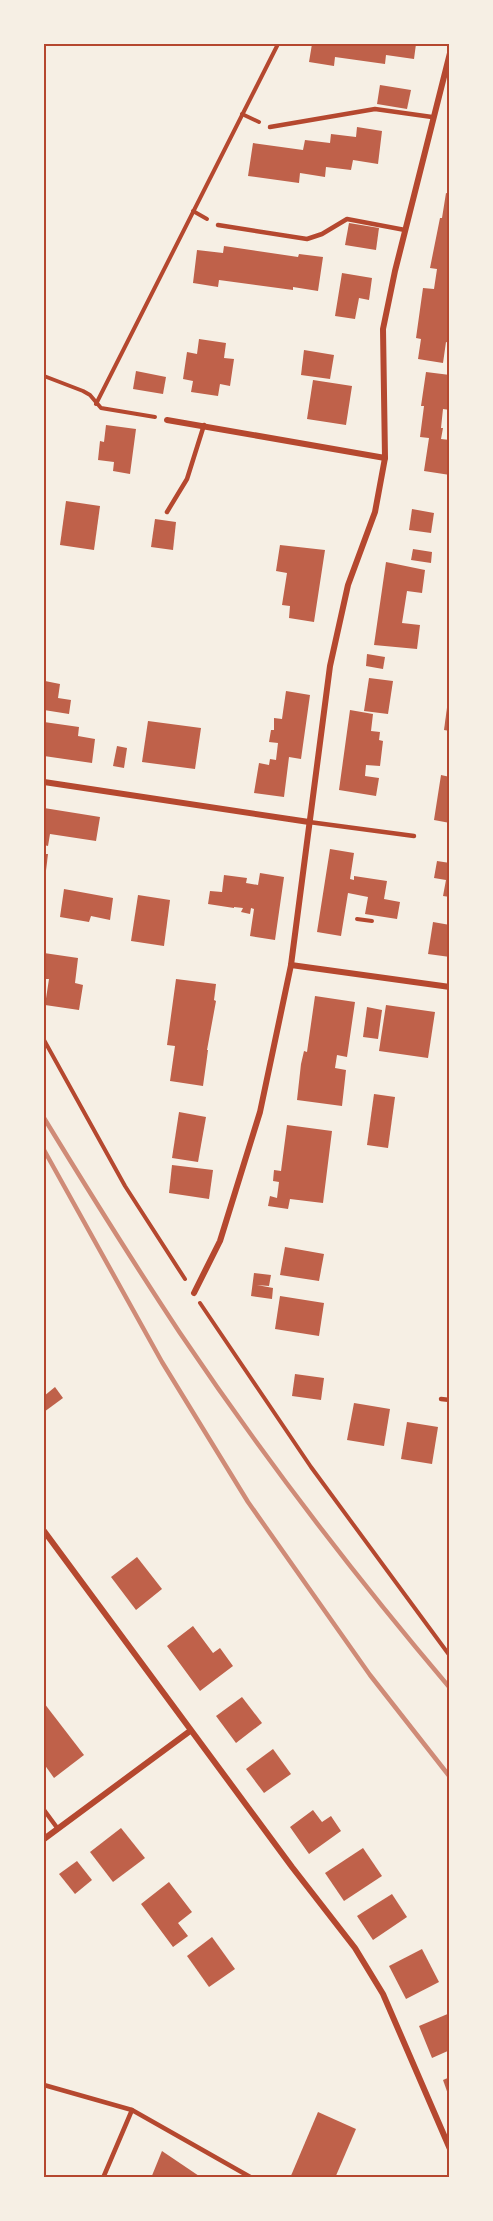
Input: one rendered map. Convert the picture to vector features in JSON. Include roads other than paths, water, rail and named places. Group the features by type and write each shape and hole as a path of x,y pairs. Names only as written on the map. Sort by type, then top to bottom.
{"street":[{"path":"194,1293 220,1241 260,1112 291,965 330,666 348,585 375,512 385,458 383,329 432,117 450,53"},
{"path":"167,420 385,458"},
{"path":"44,782 309,822"},
{"path":"291,965 450,987"},
{"path":"44,1531 190,1731 361,1957 383,1994 450,2149"},
{"path":"44,1839 190,1731"}],"lane":[{"path":"270,127 375,109 432,117"},
{"path":"218,225 307,238 322,234 347,219 405,230"},
{"path":"167,512 187,479 204,426"},
{"path":"309,822 414,836"},
{"path":"441,1399 450,1400"},
{"path":"44,1810 58,1829"},
{"path":"44,2085 132,2110 251,2175 252,2178"},
{"path":"103,2178 132,2110"}],"railway":[{"path":"44,1118 162,1306 211,1379 344,1558 450,1688"},
{"path":"44,1150 162,1362 248,1502 370,1675 450,1777"}]}
